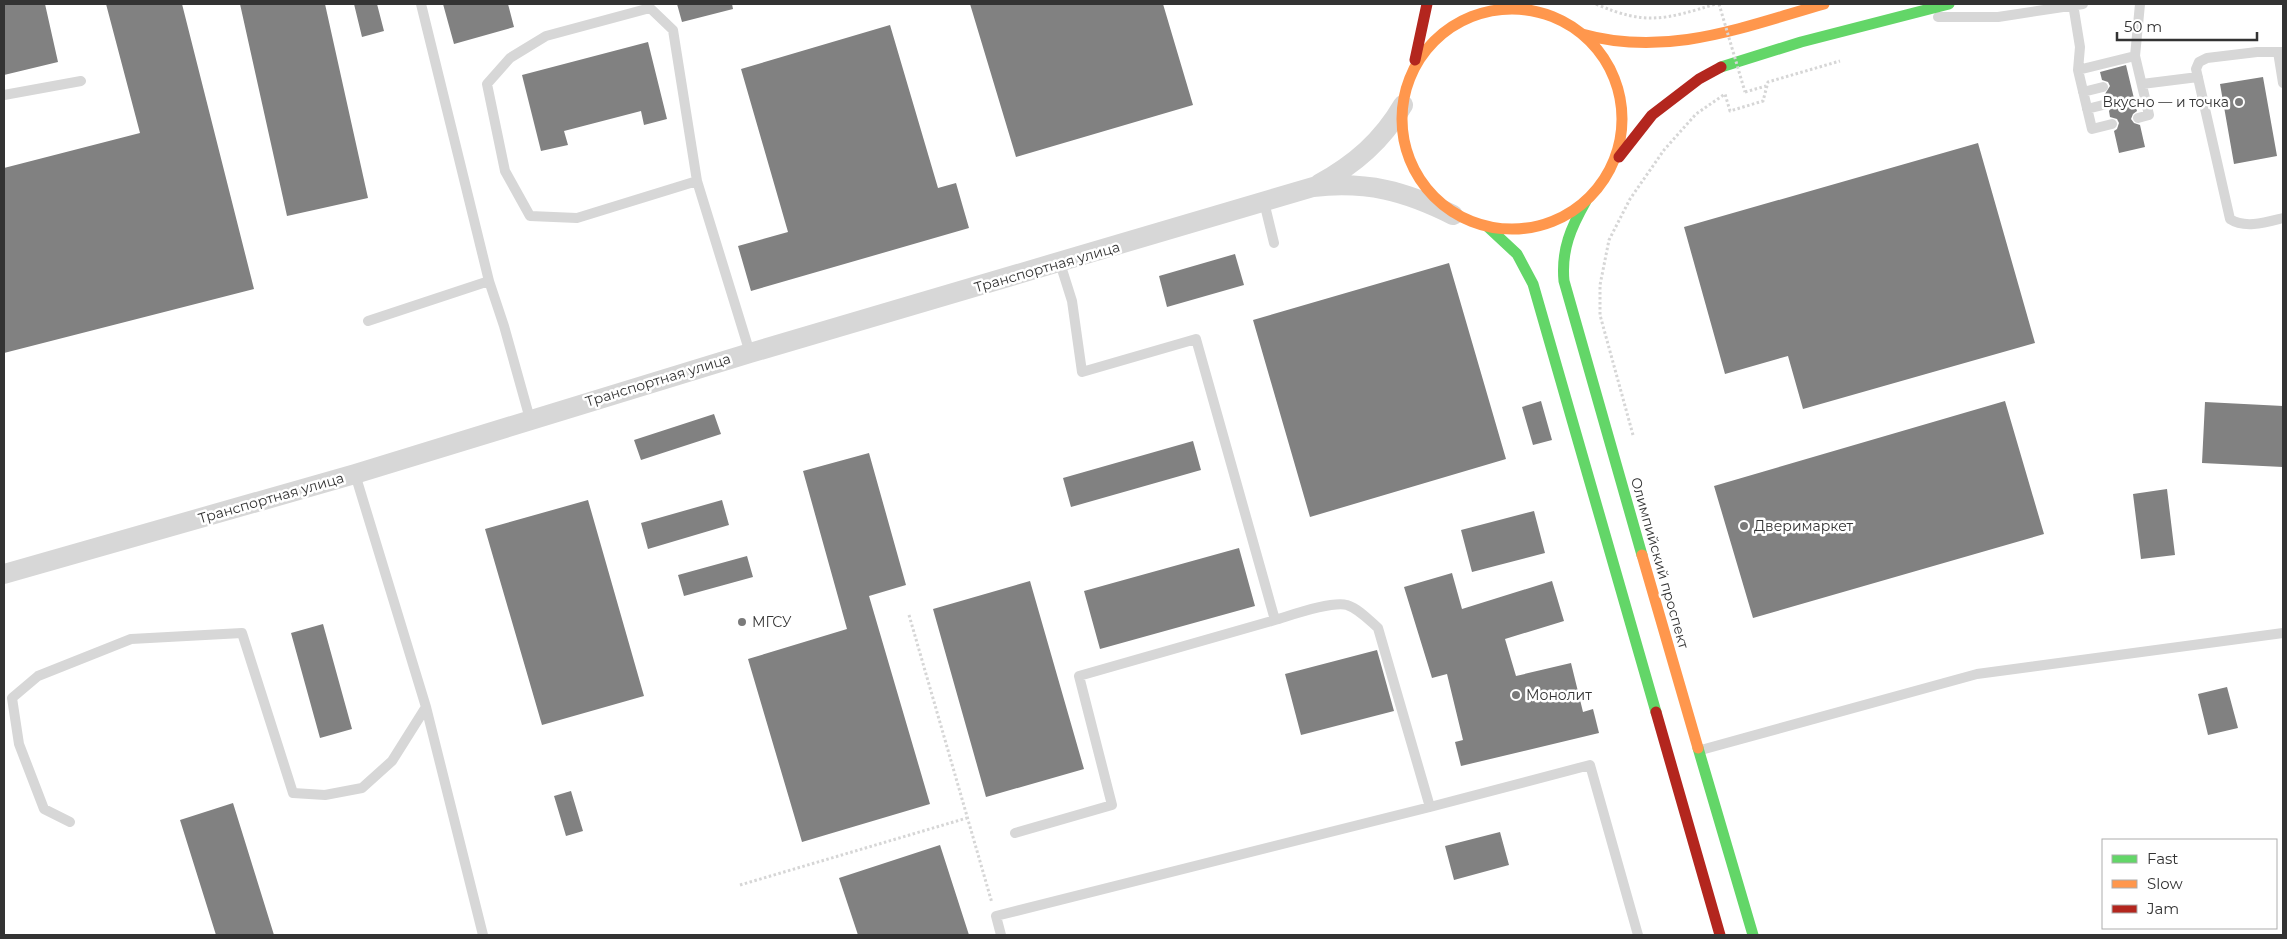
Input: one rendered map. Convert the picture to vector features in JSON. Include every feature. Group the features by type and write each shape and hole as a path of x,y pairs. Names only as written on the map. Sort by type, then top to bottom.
{"main road":[{"path":"1426,4 1414,64 1407,80 1403,105 1405,128 1414,162 1430,192 1440,205 1454,215 1488,227 1509,228 1541,224 1558,218 1586,201 1608,176 1615,163 1652,115 1699,79 1720,67 1801,42 1949,4"},
{"path":"1414,64 1431,42 1460,22 1515,7 1540,12 1556,18 1582,34 1610,42 1635,44 1693,39 1824,4"},
{"path":"1582,34 1600,56 1616,88 1622,124 1621,140 1615,163"},
{"name":"Олимпийский проспект","path":"1586,201 1565,243 1562,273 1566,295 1753,935"},
{"path":"1488,227 1517,254 1533,284 1720,935"}],"street":[{"name":"Транспортная улица","path":"4,574 355,474 750,352 1060,263 1313,187 1355,162 1372,148 1386,133 1403,105"},
{"name":"Транспортная улица","path":"1313,187 1360,185 1389,189 1418,198 1454,215"}],"lane":[{"path":"421,4 489,281 504,326 530,419"},
{"path":"1902,15 1953,18 1998,17 2078,4 2080,47 2078,70 2092,129 2112,124"},
{"path":"2138,118 2149,115 2135,56 2140,4"},
{"path":"697,181 577,218 530,216 505,171 487,84 510,58 546,36 650,8 673,30 697,181 750,352"},
{"path":"2283,84 2281,52 2257,52 2207,58 2199,62 2196,69 2230,219 2241,224 2283,218"},
{"path":"2078,70 2135,56"},
{"path":"2130,80 2142,85 2198,77"},
{"path":"4,95 81,81"},
{"path":"2134,97 2142,85"},
{"path":"2083,92 2103,86"},
{"path":"2087,109 2107,104"},
{"path":"1264,202 1274,243"},
{"path":"1060,263 1072,301 1082,372 1196,338 1275,620"},
{"path":"368,321 489,281"},
{"path":"355,474 426,707 484,935"},
{"path":"1015,833 1112,805 1079,676 1328,606 1345,605 1356,610 1378,628 1430,807"},
{"path":"70,822 44,809 19,744 12,698 38,676 131,639 242,632 293,793 325,795 362,788 392,761 426,707"},
{"path":"1700,750 1977,674 2283,633"},
{"path":"1001,935 996,916 1590,765 1638,935"}],"path":[{"path":"1596,4 1613,11 1644,19 1675,16 1716,4"},
{"path":"1719,4 1745,92 1766,86"},
{"path":"1636,445 1600,315 1600,285 1609,240 1630,199 1664,150 1696,114 1725,94 1730,110 1763,101 1768,82 1840,61"},
{"path":"909,615 996,916"},
{"path":"740,885 967,818"}],"building":[{"path":"4,4 45,4 58,62 4,75"},
{"path":"106,4 182,4 254,289 4,353 4,168 140,133"},
{"path":"240,4 325,4 368,198 287,216"},
{"path":"354,4 377,4 384,31 362,37"},
{"path":"443,4 508,4 514,27 454,44"},
{"path":"677,4 732,4 733,9 682,22"},
{"path":"970,4 1163,4 1193,105 1016,157"},
{"path":"890,25 938,188 956,183 969,228 751,291 738,246 788,232 741,69"},
{"path":"648,42 667,119 644,125 641,111 564,131 568,145 541,151 522,75"},
{"path":"2126,65 2137,111 2131,119 2134,123 2140,125 2145,147 2119,153 2114,131 2119,123 2117,119 2110,117 2109,111 2114,103 2112,99 2106,97 2105,94 2110,86 2108,82 2102,80 2100,72"},
{"path":"2263,77 2277,156 2234,164 2220,84"},
{"path":"1978,143 2035,343 1803,409 1788,356 1725,374 1684,227"},
{"path":"1235,254 1244,285 1167,307 1159,276"},
{"path":"1449,263 1506,459 1310,517 1253,320"},
{"path":"1541,401 1552,440 1533,445 1522,407"},
{"path":"2005,401 2044,534 1753,618 1714,486"},
{"path":"2205,402 2283,406 2283,467 2202,463"},
{"path":"714,414 721,434 641,460 634,440"},
{"path":"1193,441 1201,470 1071,507 1063,478"},
{"path":"869,453 906,585 869,596 930,804 802,842 748,659 847,629 803,471"},
{"path":"2167,489 2175,555 2141,559 2133,494"},
{"path":"588,500 644,696 542,725 485,529"},
{"path":"722,500 729,525 648,549 641,523"},
{"path":"1534,511 1545,553 1472,572 1461,530"},
{"path":"1239,548 1255,606 1100,649 1084,591"},
{"path":"747,556 753,577 684,596 678,575"},
{"path":"1452,573 1462,609 1552,581 1564,621 1505,639 1516,676 1571,663 1583,712 1593,709 1599,733 1461,766 1455,742 1463,740 1447,674 1432,678 1404,587"},
{"path":"1030,581 1084,769 986,797 933,609"},
{"path":"323,624 352,729 320,738 291,633"},
{"path":"1377,650 1394,711 1301,735 1285,674"},
{"path":"2227,687 2238,728 2208,735 2198,694"},
{"path":"571,791 583,831 566,836 554,796"},
{"path":"233,803 274,935 216,935 180,820"},
{"path":"1500,832 1509,865 1454,880 1445,846"},
{"path":"940,845 969,935 858,935 839,878"}],"traffic: fast":[{"path":"1721,67 1801,42 1949,4"},
{"path":"1586,201 1568,239 1564,259 1564,281 1642,555"},
{"path":"1488,227 1517,254 1533,284 1656,712"},
{"path":"1698,748 1753,935"}],"traffic: slow":[{"path":"1582,34 1613,41 1644,43 1675,41 1705,37 1734,30 1824,4"},
{"path":"1512,9 1544,14 1564,22 1581,34 1597,50 1609,67 1617,87 1622,119 1617,151 1609,171 1597,188 1581,204 1564,216 1544,224 1512,229 1480,224 1460,216 1443,204 1427,188 1415,171 1407,151 1402,119 1407,87 1415,67 1427,50 1443,34 1460,22 1480,14 1512,9"},
{"path":"1642,555 1698,748"}],"traffic: jam":[{"path":"1415,60 1427,4"},
{"path":"1619,157 1652,115 1699,79 1721,67"},
{"path":"1656,712 1720,935"}],"place":[{"name":"Вкусно — и точка","path":"2239,102"},
{"name":"Дверимаркет","path":"1744,526"},
{"name":"МГСУ","path":"742,622"},
{"name":"Монолит","path":"1516,695"}]}
